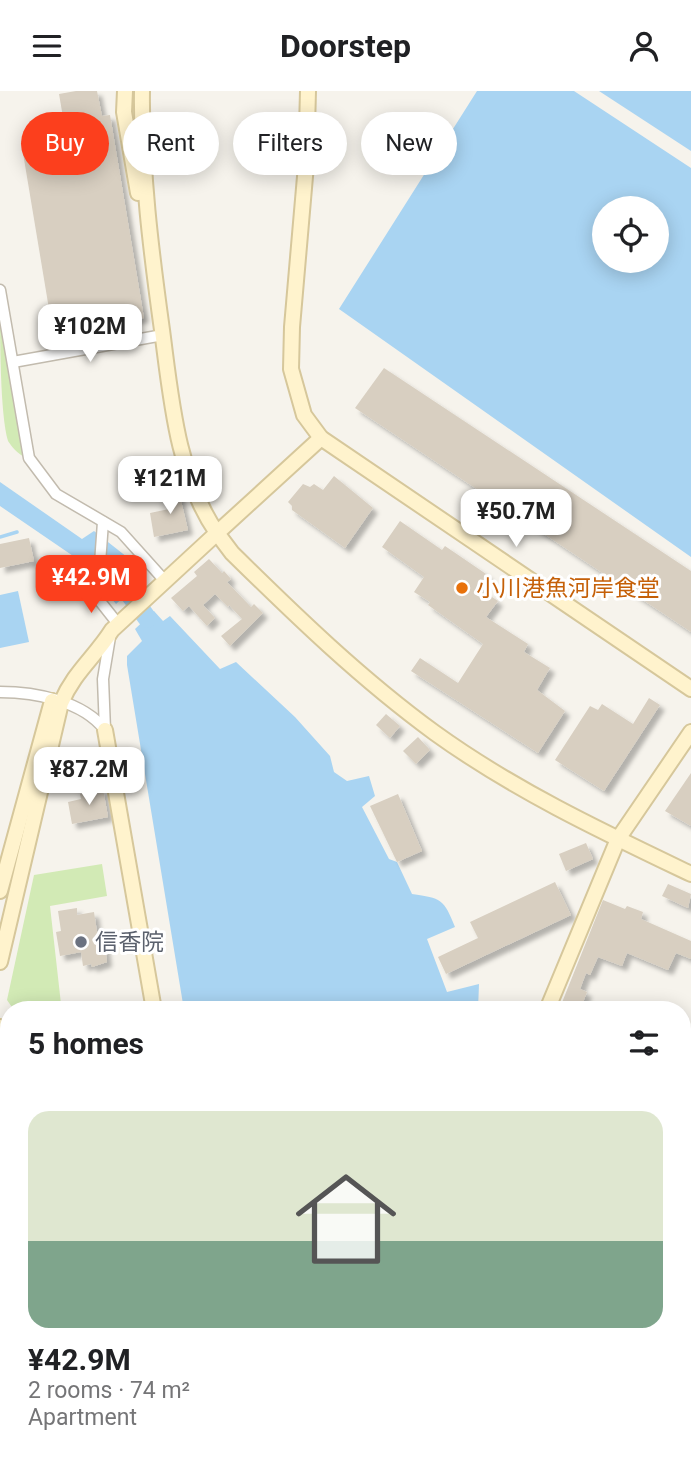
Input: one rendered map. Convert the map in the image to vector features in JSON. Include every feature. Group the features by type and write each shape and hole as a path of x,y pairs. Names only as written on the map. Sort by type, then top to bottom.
{"street":[{"path":"125,91 124,113 147,246 152,260"},
{"path":"142,91 141,134 152,260 175,424 205,516 232,553 338,655 426,726 506,779 618,839 691,874"},
{"path":"308,91 306,165 291,369 304,415 321,438 691,689"},
{"path":"0,290 29,458 56,494 121,532 165,581"},
{"path":"13,362 163,335"},
{"path":"0,891 57,702 71,666 92,641 118,624 321,438"},
{"path":"103,522 99,600 118,624"},
{"path":"118,624 106,654 103,679 105,730 152,1001"},
{"path":"0,692 18,692 74,707 96,718 105,730"},
{"path":"0,962 57,702"},
{"path":"551,1001 618,839 691,732"}],"green space":[{"path":"0,305 27,459 10,444 5,429"},
{"path":"102,864 107,896 50,906 61,1001 7,1000 34,875"}],"water":[{"path":"477,91 574,91 691,168 691,557 339,309 424,175 457,175 457,123"},
{"path":"599,91 691,91 691,151"},
{"path":"0,482 82,539 94,531 127,557 140,582 116,604 79,560 0,506"},
{"path":"18,591 29,642 0,648 0,595"},
{"path":"154,611 163,621 170,616 220,669 236,662 295,717 330,756 334,772 347,781 369,776 375,796 362,807 389,859 397,862 412,894 440,901 455,927 427,939 447,992 479,984 478,1001 183,1001 127,665 127,656 142,641 135,629"}],"building":[{"path":"97,91 101,112 62,112 59,94"},
{"path":"110,115 144,318 53,333 27,175 109,175"},
{"path":"384,368 691,571 691,632 355,408"},
{"path":"334,476 373,508 345,548 292,510 288,502 303,484 310,487 314,484 323,490"},
{"path":"178,488 188,530 154,537 150,513 169,509 166,490"},
{"path":"400,521 442,550 445,546 489,576 480,589 498,601 486,617 528,644 524,652 550,668 537,690 565,711 538,753 411,671 420,658 458,683 483,644 414,592 424,577 382,547"},
{"path":"29,538 34,561 0,568 0,544"},
{"path":"209,559 231,579 227,582 251,607 254,604 263,613 230,646 221,636 242,619 229,605 228,607 215,594 203,605 215,618 207,626 189,606 183,611 171,598 197,576 194,572"},
{"path":"649,698 660,705 604,791 555,760 590,706 598,710 602,704 633,724"},
{"path":"386,714 400,726 390,738 376,725"},
{"path":"418,737 430,750 416,764 403,751"},
{"path":"691,773 691,826 665,811"},
{"path":"103,789 108,817 72,824 68,802 81,799 80,794"},
{"path":"398,794 422,851 397,862 370,806"},
{"path":"586,843 593,859 566,871 559,854"},
{"path":"555,882 571,915 446,974 438,957 478,938 470,922"},
{"path":"668,884 691,894 688,908 662,896"},
{"path":"603,900 625,909 627,906 643,912 641,919 691,941 691,959 676,953 668,970 627,953 622,966 598,957 590,975 586,973 580,989 587,992 584,1001 563,1001"},
{"name":"信香院","path":"77,908 77,915 94,912 97,932 103,931 107,962 92,967 91,964 83,966 81,952 60,956 56,932 61,931 58,911"}],"waterway":[{"path":"0,537 17,532"},
{"path":"114,573 147,618"}],"place":[{"name":"小川港魚河岸食堂","path":"462,588"},
{"name":"信香院","path":"81,942"}]}
